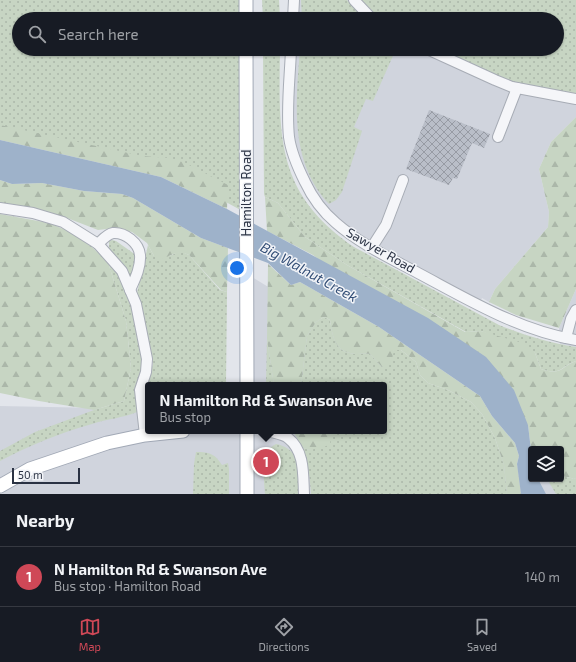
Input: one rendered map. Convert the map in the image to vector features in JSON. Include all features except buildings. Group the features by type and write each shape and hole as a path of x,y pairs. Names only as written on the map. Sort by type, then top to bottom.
{"main road":[{"path":"246,0 246,12"},
{"name":"Hamilton Road","path":"246,56 247,382"},
{"path":"0,486 30,469 107,443 154,434"},
{"path":"247,434 247,494"}],"street":[{"path":"293,12 294,0"},
{"path":"354,0 365,12"},
{"name":"Sawyer Road","path":"291,56 289,137 294,156 305,184 323,210 349,233 372,247 503,318 535,330 571,339"},
{"path":"442,56 495,80 517,88 576,99"},
{"path":"498,137 517,88"},
{"path":"372,247 386,225 403,180"},
{"path":"0,208 33,213 63,222 98,244 122,271 136,304 147,359 146,372 140,390 145,435"},
{"path":"98,244 104,238 113,233 126,236 135,243 140,253 139,263 136,278 130,290"},
{"path":"571,339 571,319 576,310"},
{"path":"276,434 288,438 301,455 304,494"}],"shaded area":[{"path":"294,0 576,0 576,117 551,142 539,169 549,212 548,227 495,289 489,302 482,298 479,305 396,261 323,210 294,156 291,56 564,56 564,12 293,12"},
{"path":"247,274 413,375 528,476 528,482 551,482 576,494 0,494 0,406 145,409 145,434 387,434 387,382 247,382"},
{"path":"576,289 576,347 560,344 559,328"}],"green space":[{"path":"0,0 246,0 246,12 12,12 12,56 246,56 246,213 169,171 0,131"},
{"path":"262,0 279,0 280,12 263,12"},
{"path":"301,0 347,0 358,12 302,12"},
{"path":"354,0 576,0 576,99 527,90 444,56 564,56 564,12 365,12"},
{"path":"263,56 280,56 280,109 282,136 287,160 296,184 309,206 328,227 354,247 499,325 537,338 576,347 576,361 560,370 553,372 548,371 541,369 535,353 481,331 466,332 347,265 305,237 278,203 265,197"},
{"path":"299,56 393,56 373,101 366,99 354,127 362,131 342,192 336,200 329,204 316,187 307,169 301,150 298,130 297,90"},
{"path":"576,117 576,289 559,328 516,315 489,302 495,289 548,227 549,212 539,169 551,142"},
{"path":"0,125 142,156 169,158 183,162 228,185 227,209 161,177 0,140"},
{"path":"0,180 12,184 42,183 84,191 122,194 133,198 201,238 228,248 227,292 221,290 189,255 185,253 177,253 160,260 154,256 147,243 132,232 115,228 98,230 62,216 21,206 0,204"},
{"path":"265,197 278,203 305,237 347,265 465,332 481,331 526,344 535,353 541,369 548,371 553,372 560,370 576,361 576,479 564,477 564,446 531,446 528,425 313,255 267,231"},
{"path":"0,214 49,223 75,234 108,262 126,321 131,368 124,401 94,410 0,393"},
{"path":"109,241 116,241 136,255 133,274 130,276 109,250"},
{"path":"148,245 154,256 165,256 179,252 189,255 220,290 227,292 226,382 147,382 153,364 140,300 137,293"},
{"path":"108,262 118,273 126,287 136,319 139,346 143,363 136,396 137,412 57,435 0,461 0,451 35,432 94,410 124,401 131,368 126,321"},
{"path":"268,264 291,285 300,282 379,327 480,396 492,416 515,443 519,456 517,464 521,494 507,494 504,465 495,438 482,414 471,402 448,390 428,383 420,375 416,362 401,350 394,350 392,359 386,366 382,367 370,354 350,353 340,348 335,340 330,320 324,317 316,322 307,336 301,382 274,382 267,339"},
{"path":"324,317 330,320 335,340 340,348 355,354 370,354 382,367 394,350 401,350 416,362 420,375 428,383 448,390 471,402 482,414 495,438 504,465 507,494 311,494 303,448 310,450 331,434 387,434 387,382 301,382 307,336 316,322"},
{"path":"267,339 274,382 266,382"},
{"path":"295,434 331,434 330,445 310,450 303,448"},
{"path":"276,444 288,449 296,458 301,494 265,494 265,459 267,453"},
{"path":"196,452 212,454 222,465 228,463 229,494 193,494"},
{"path":"564,477 576,479 576,494 556,494 549,482 564,482"}],"water":[{"name":"Big Walnut Creek","path":"0,140 161,177 227,209 428,318 486,357 514,390 528,425 531,446 528,446 528,482 540,482 546,494 521,494 517,464 519,456 515,443 492,416 480,396 379,327 300,282 291,285 268,263 201,238 133,198 122,194 84,191 42,183 12,184 0,180"}],"place":[{"name":"N Hamilton Rd & Swanson Ave","path":"266,462"}]}
